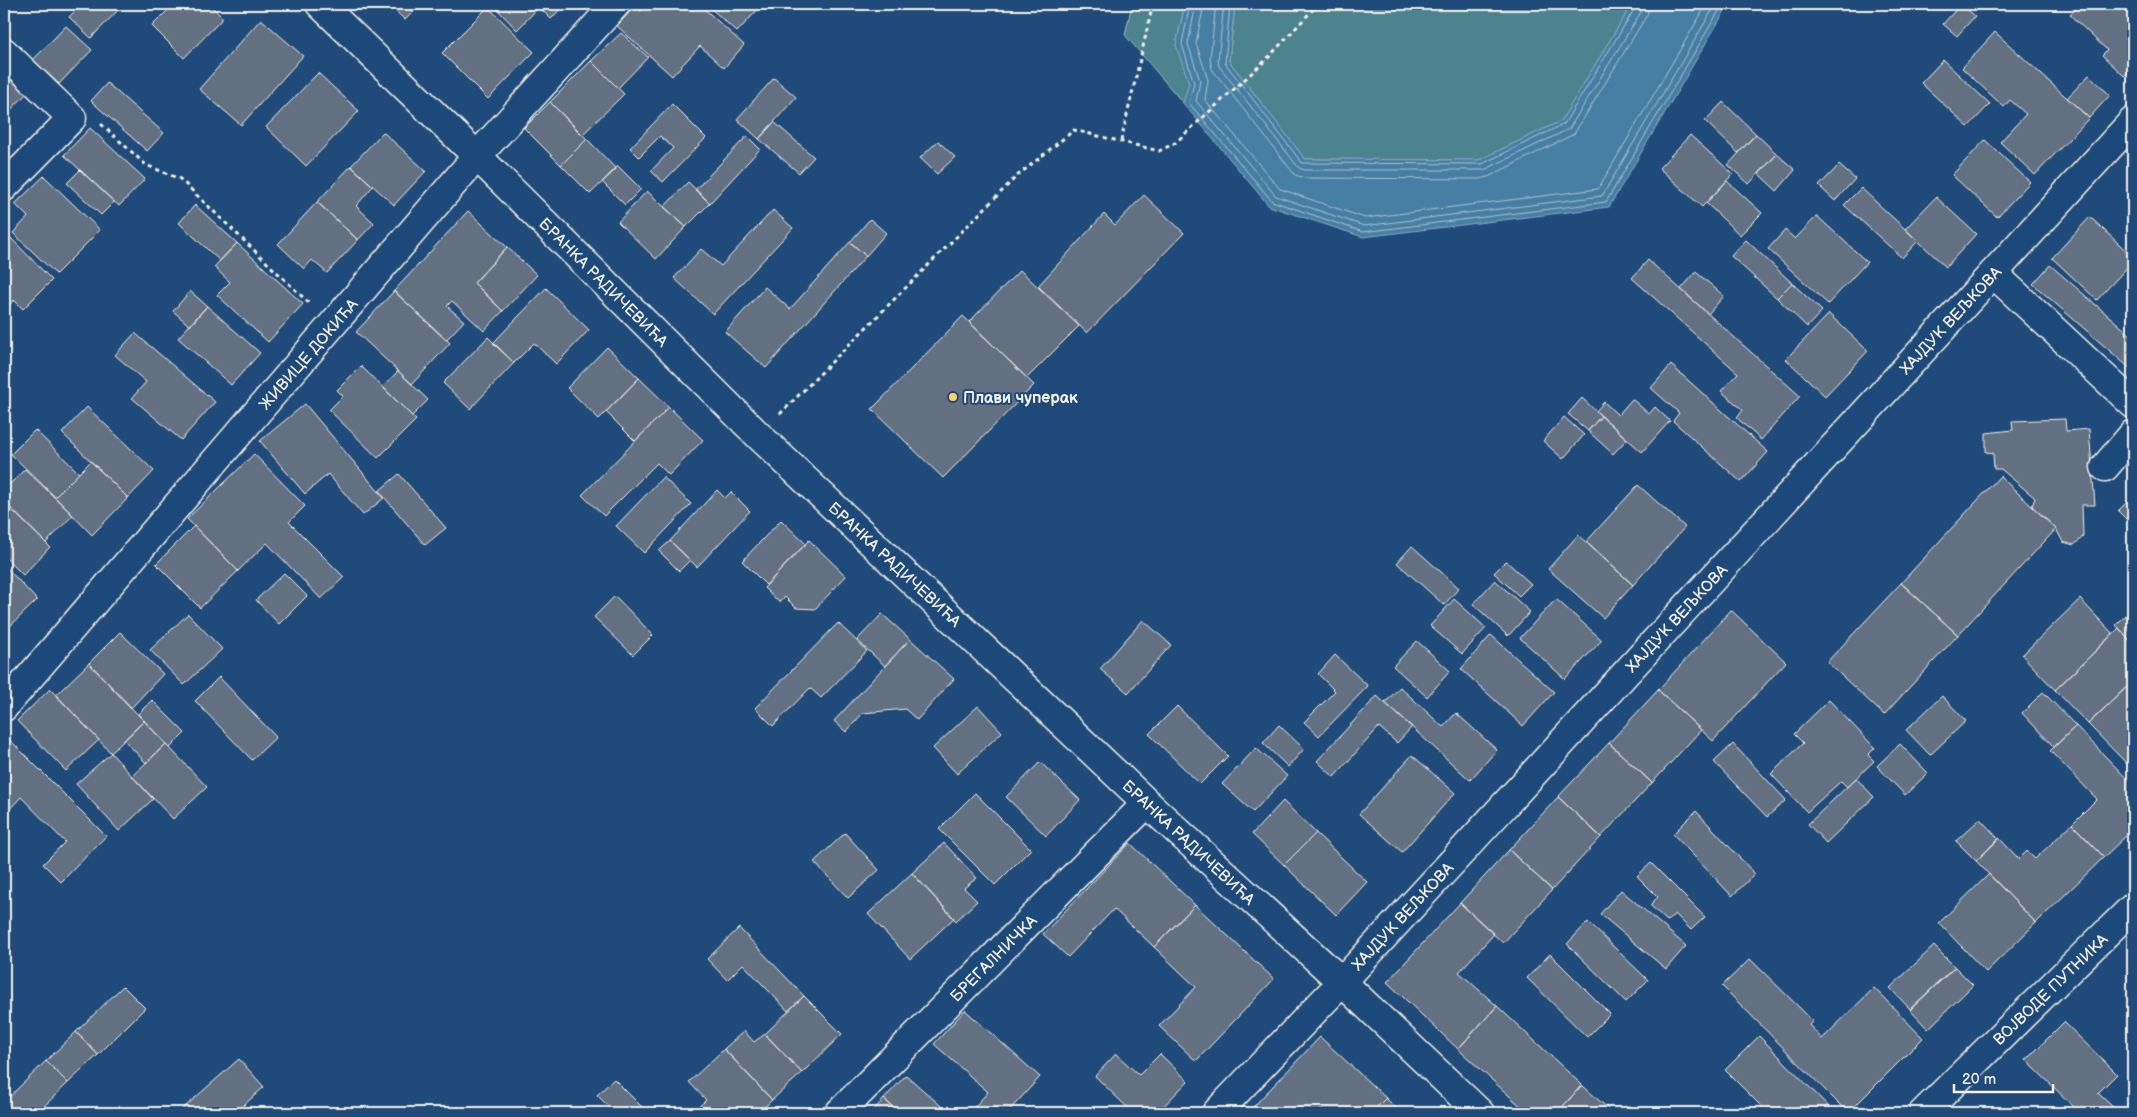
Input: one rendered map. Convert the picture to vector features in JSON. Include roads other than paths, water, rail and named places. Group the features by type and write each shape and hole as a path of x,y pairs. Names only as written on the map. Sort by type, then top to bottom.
{"street":[{"name":"БРАНКА РАДИЧЕВИЋА","path":"320,4 477,156 759,436 1147,803 1342,982 1480,1113"},
{"name":"ЖИВИЦЕ ДОКИЋА","path":"4,707 477,156 616,4"},
{"path":"4,52 72,118 4,187"},
{"name":"ХАЈДУК ВЕЉКОВА","path":"1216,1113 1342,982 2133,121"},
{"path":"1993,273 2133,404"},
{"path":"2105,468 2133,434"},
{"name":"БРЕГАЛНИЧКА","path":"839,1113 1147,803"},
{"name":"ВОЈВОДЕ ПУТНИКА","path":"1923,1113 2133,907"}],"water":[{"path":"1185,4 1235,4 1229,61 1305,159 1479,160 1561,121 1632,4 1729,4 1609,207 1363,237 1269,206 1183,103 1189,83 1176,45"}],"place":[{"name":"Плави чуперак","path":"953,397"}]}
